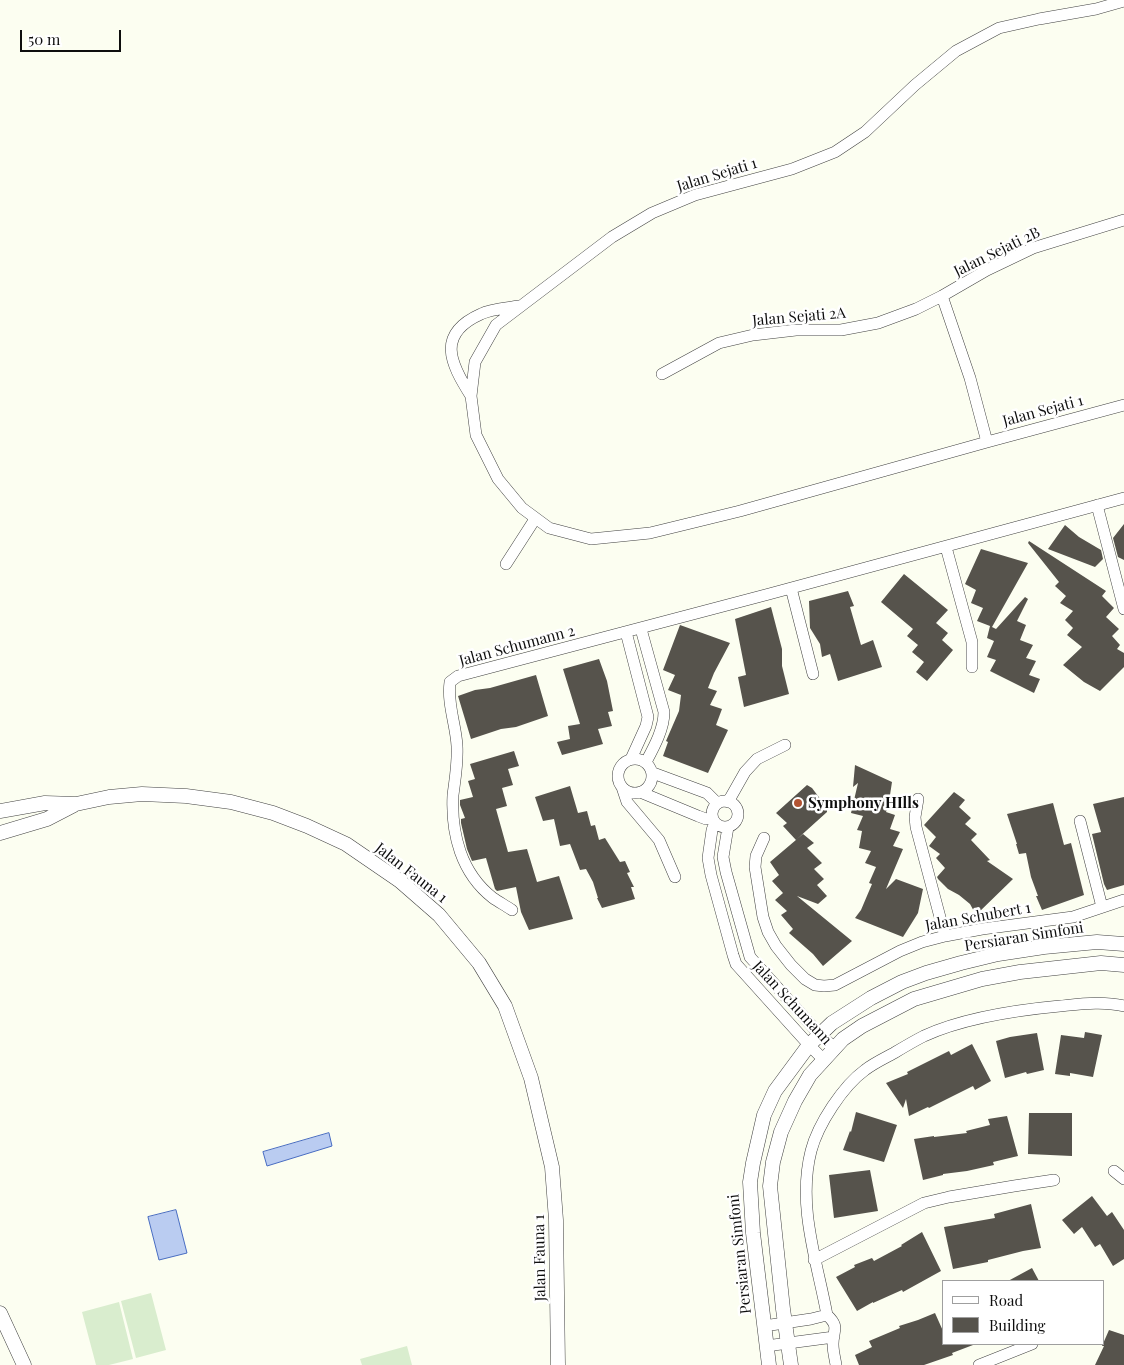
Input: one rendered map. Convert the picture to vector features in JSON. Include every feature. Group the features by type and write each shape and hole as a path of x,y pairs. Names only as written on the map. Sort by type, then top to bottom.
{"street":[{"name":"Jalan Sejati 1","path":"1124,1 1096,9 999,28 956,51 915,85 865,132 835,152 792,169 695,195 652,213 612,238 496,324 475,362 471,396 476,435 498,479 522,508 549,528 591,539 650,533 740,511 1124,405"},
{"name":"Jalan Sejati 2B","path":"942,296 988,270 1033,248 1124,220"},
{"path":"942,296 970,378 987,442"},
{"name":"Jalan Sejati 2A","path":"662,374 719,343 753,335 796,330 841,330 878,323 916,309 942,296"},
{"path":"471,396 459,378 451,358 451,343 460,327 482,313 522,305"},
{"path":"634,630 1124,498"},
{"path":"1097,506 1124,609"},
{"path":"506,564 535,518"},
{"path":"946,546 972,642 972,667"},
{"path":"791,588 813,674"},
{"path":"634,630 664,712 662,728 646,762"},
{"path":"631,759 646,726 648,717 634,630"},
{"name":"Jalan Schumann 2","path":"512,910 493,898 472,877 464,863 456,838 453,804 457,744 449,692 450,682 458,676 634,630"},
{"path":"648,717 664,712"},
{"name":"Jalan Schumann","path":"784,745 758,759 745,772 723,802 712,809 713,821 708,858 736,964 808,1045 824,1060"},
{"path":"622,787 634,793 648,788 653,773 651,768 646,762 639,759 631,759 623,763 618,774 618,780 627,802 659,840 675,877"},
{"path":"653,773 707,793 723,802"},
{"path":"640,792 713,821 721,827 728,827"},
{"name":"Jalan Fauna 1","path":"0,811 45,803 76,804 109,797 142,794 186,796 231,802 273,813 346,844 400,881 439,915 479,963 505,1006 532,1078 552,1167 556,1220 558,1365"},
{"path":"918,799 915,817 916,827 945,936"},
{"name":"Jalan Schumann","path":"723,802 736,807 738,816 734,824 728,827 723,857 750,957 820,1035 835,1048"},
{"name":"Jalan Fauna 1","path":"0,833 47,819 76,804"},
{"path":"1080,821 1102,908"},
{"name":"Jalan Schubert 1","path":"764,838 756,856 755,867 763,917 768,932 776,946 801,975 815,985 835,984 922,942 982,929 1073,917 1124,900"},
{"name":"Persiaran Simfoni","path":"769,1365 750,1197 750,1182 764,1115 774,1091 808,1045 832,1023 871,998 902,982 926,973 961,962 1044,947 1097,942 1124,944"},
{"path":"791,1365 770,1186 773,1162 781,1132 795,1101 810,1075 843,1039 862,1026 914,999 982,979 1020,972 1101,962 1124,965"},
{"path":"836,1365 834,1337 836,1328 834,1321 827,1315 814,1260 806,1196 808,1166 812,1149 819,1131 838,1098 864,1070 925,1036 950,1027 1015,1011 1078,1004 1103,1003 1124,1006"},
{"path":"1114,1171 1124,1179"},
{"path":"814,1260 924,1204 950,1197 1054,1180"},
{"path":"0,1313 24,1365"},
{"path":"764,1326 785,1324 827,1315"},
{"path":"766,1346 834,1337"},
{"path":"978,1365 1029,1345"}],"green space":[{"path":"151,1293 166,1350 136,1358 121,1301"},
{"path":"119,1302 133,1359 109,1365 96,1365 82,1312"},
{"path":"407,1346 412,1365 362,1365 360,1359"}],"water":[{"path":"329,1133 332,1146 267,1166 263,1152"},
{"path":"176,1210 187,1253 159,1260 148,1217"}],"building":[{"path":"1124,524 1124,560 1118,557 1113,538"},
{"path":"1065,525 1079,537 1101,550 1103,559 1095,567 1048,549"},
{"path":"1029,541 1106,591 1102,596 1114,608 1106,617 1119,629 1112,636 1120,645 1117,649 1124,653 1124,667 1100,691 1084,682 1063,665 1082,647 1067,635 1073,628 1065,620 1073,611 1060,603 1066,596 1055,586 1059,582 1028,543"},
{"path":"981,549 1028,563 992,627 996,629 1025,597 1028,599 1017,621 1026,625 1020,640 1033,645 1026,658 1036,661 1029,675 1040,679 1034,693 990,671 996,660 987,657 994,641 987,638 990,626 977,621 983,608 971,603 976,590 965,584"},
{"path":"904,574 948,610 936,623 948,633 942,640 953,650 927,681 916,672 924,662 912,652 918,645 907,636 913,629 881,602"},
{"path":"848,591 854,606 850,607 861,645 873,640 882,667 838,681 830,654 822,657 820,644 810,628 809,601"},
{"path":"771,607 782,649 782,666 789,694 744,707 738,677 746,675 735,619"},
{"path":"680,625 730,643 708,688 717,691 710,705 722,709 716,725 728,730 708,773 663,756 668,742 666,741 679,711 681,695 668,690 675,675 663,670"},
{"path":"599,659 607,681 613,711 608,712 612,726 598,729 603,744 562,755 557,742 570,739 568,726 580,724 563,669"},
{"path":"536,675 548,716 471,739 458,696"},
{"path":"514,751 519,766 508,769 513,785 502,788 507,806 496,809 508,852 527,849 537,882 559,876 573,919 529,930 521,912 516,887 497,891 495,889 486,858 472,861 461,823 461,819 465,818 460,800 473,797 468,781 475,779 470,764"},
{"path":"855,765 892,782 890,795 892,796 886,812 895,815 890,829 900,832 893,846 903,849 886,889 896,879 923,889 918,913 903,937 855,918 861,910 872,884 869,883 876,867 865,863 871,851 859,848 862,831 857,830 863,816 851,813 858,783 853,787"},
{"path":"807,785 812,788 827,808 827,812 796,840 783,826 787,823 776,813"},
{"path":"570,786 578,813 587,811 591,826 595,825 599,840 605,838 620,862 625,861 630,872 627,873 634,887 631,887 635,899 602,908 593,882 586,869 580,870 570,844 560,846 554,819 543,821 535,797"},
{"path":"954,792 965,800 959,807 971,818 965,824 977,834 971,840 990,860 987,861 1013,879 976,915 970,904 948,889 938,879 937,877 945,868 936,858 940,854 929,846 936,837 924,825"},
{"path":"1124,797 1124,885 1107,890 1092,834 1101,832 1093,804"},
{"path":"1053,803 1064,845 1071,843 1084,895 1042,910 1036,896 1038,896 1031,877 1026,853 1019,854 1007,814"},
{"path":"803,834 814,843 807,848 822,863 814,869 824,879 817,885 827,896 818,904 797,896 852,941 823,966 813,954 789,933 793,929 781,915 787,911 775,900 783,893 772,881 779,875 770,862"},
{"path":"1085,1032 1102,1035 1093,1077 1070,1073 1070,1076 1055,1074 1061,1035 1084,1038"},
{"path":"1037,1033 1044,1070 1027,1074 1026,1072 1005,1078 996,1041"},
{"path":"972,1044 991,1081 975,1090 973,1086 909,1116 906,1099 903,1108 886,1083 908,1074 907,1072 949,1051 951,1055"},
{"path":"856,1112 897,1125 884,1162 843,1150 851,1132"},
{"path":"1029,1113 1072,1113 1072,1156 1028,1154"},
{"path":"1007,1116 1018,1156 993,1162 994,1165 943,1174 923,1180 914,1139 967,1133 966,1131 990,1125 988,1119"},
{"path":"870,1170 878,1211 834,1218 829,1175"},
{"path":"1092,1196 1107,1216 1112,1212 1124,1230 1124,1259 1113,1266 1100,1244 1095,1247 1082,1227 1074,1234 1062,1220"},
{"path":"1031,1204 1041,1248 953,1269 944,1227 995,1218 994,1214"},
{"path":"922,1232 941,1271 903,1292 902,1290 857,1311 836,1277 855,1267 854,1265 872,1258 874,1261 902,1246"},
{"path":"1032,1268 1038,1280 1010,1280"},
{"path":"935,1313 942,1329 942,1345 973,1345 952,1353 953,1355 924,1365 859,1365 855,1355 872,1347 869,1341 900,1328 899,1326"},
{"path":"1109,1330 1124,1335 1124,1365 1095,1365 1104,1346 1102,1346"}],"place":[{"name":"Symphony HIlls","path":"798,803"}]}
